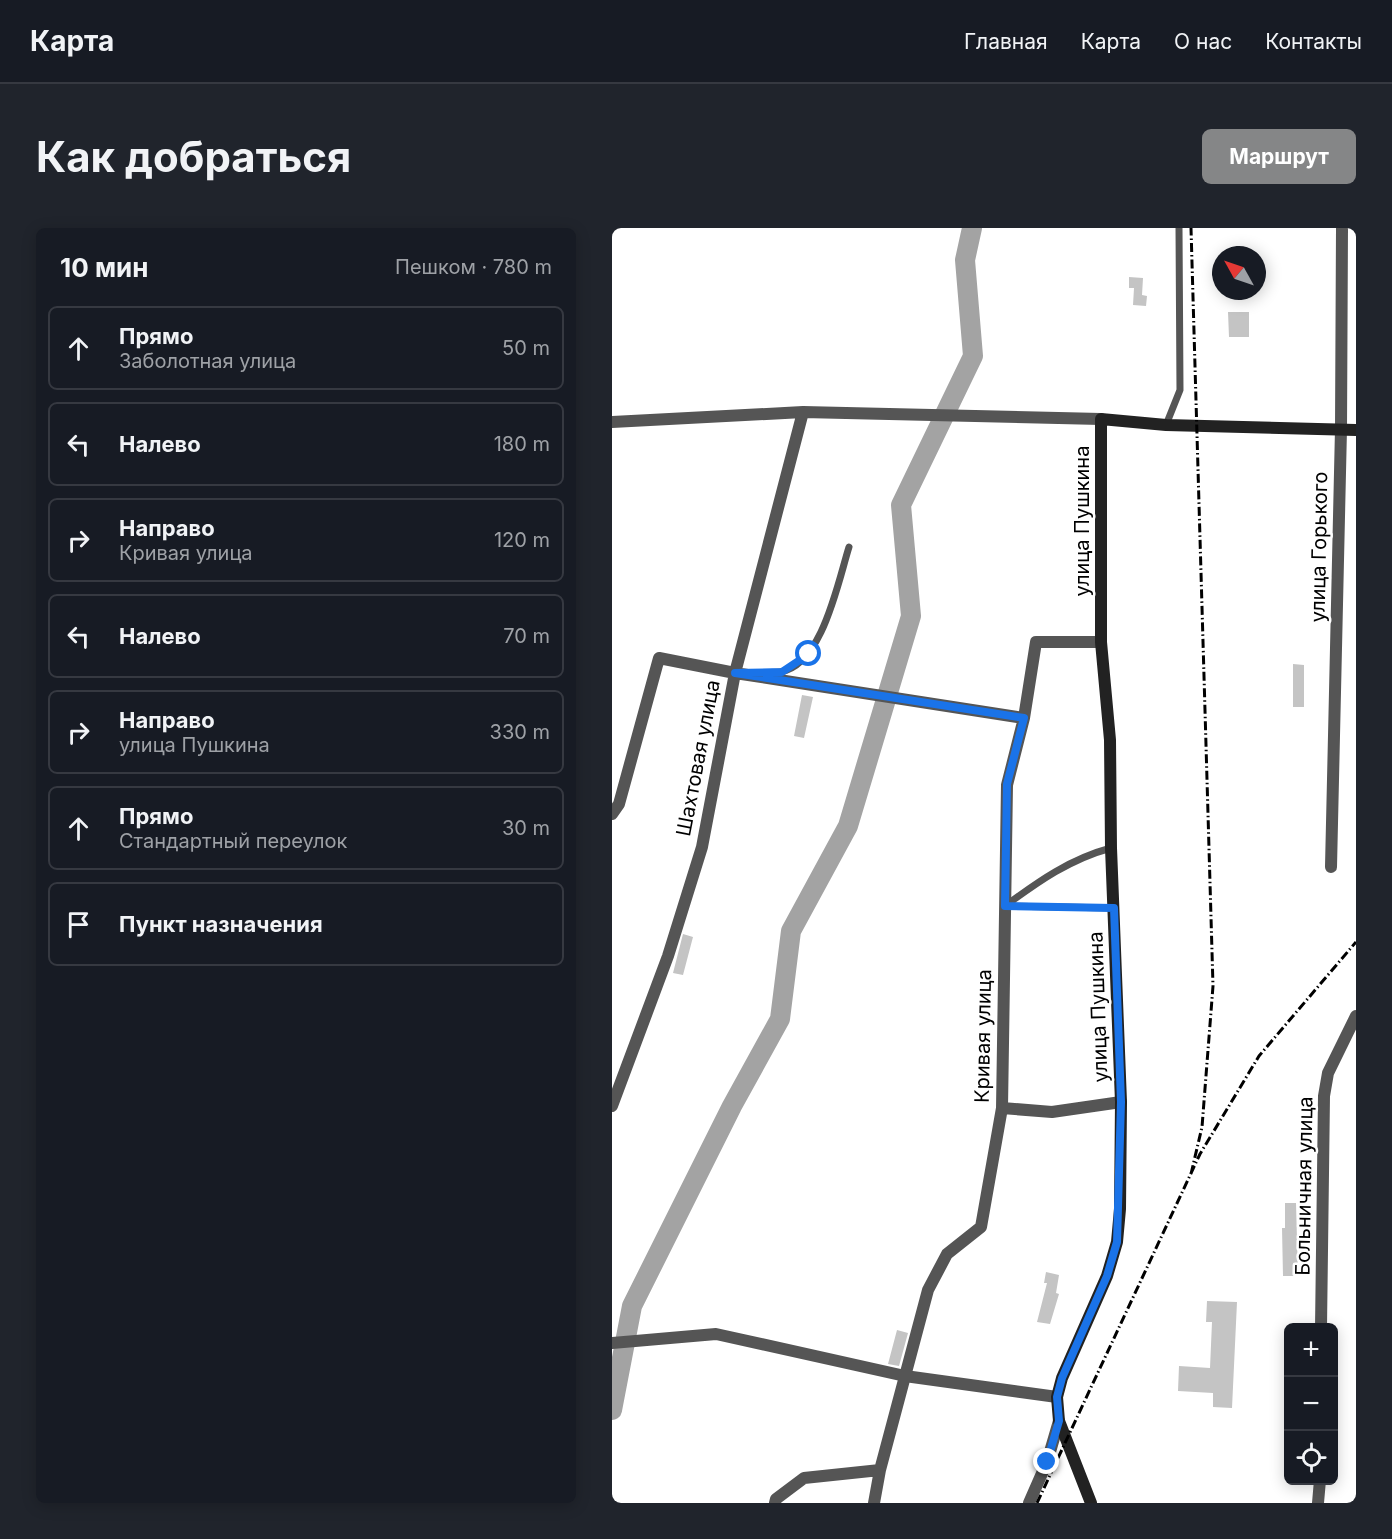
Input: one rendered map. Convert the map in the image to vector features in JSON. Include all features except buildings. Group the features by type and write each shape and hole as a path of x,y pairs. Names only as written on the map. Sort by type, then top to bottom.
{"main road":[{"path":"1101,419 1166,425 1356,430"},
{"name":"улица Пушкина","path":"1092,1503 1059,1421 1057,1397 1062,1378 1107,1276 1117,1242 1121,1102 1111,848 1110,740 1101,642 1101,419"}],"street":[{"name":"улица Горького","path":"1331,867 1341,429 1342,228"},
{"path":"612,422 803,412 1101,419"},
{"name":"Шахтовая улица","path":"612,1106 668,956 702,847 735,673 803,412"},
{"name":"Кривая улица","path":"874,1503 880,1470 928,1290 947,1254 981,1227 1002,1108 1007,784 1024,718 1036,642 1101,642"},
{"path":"612,814 620,804 659,658 735,673 1024,718"},
{"name":"Больничная улица","path":"1321,1323 1324,1096 1328,1073 1356,1016"},
{"path":"1002,1108 1052,1112 1121,1102"},
{"path":"612,1342 716,1334 905,1376 1057,1397"},
{"path":"1029,1503 1047,1462 1059,1421"},
{"path":"775,1503 776,1499 804,1478 880,1470"},
{"path":"1318,1503 1320,1485"}],"lane":[{"path":"1166,425 1180,390 1179,228"},
{"path":"735,673 782,672 809,654 822,631 849,547"},
{"path":"1005,906 1045,876 1083,856 1111,848"},
{"path":"1005,906 1114,908"}],"waterway":[{"path":"612,1410 632,1306 732,1106 780,1019 791,931 848,826 911,616 901,505 973,356 965,260 972,228"}],"railway":[{"path":"1191,228 1213,986 1202,1127 1191,1174"},
{"path":"1037,1503 1200,1154 1259,1056 1356,942"}],"route":[{"path":"809,654 782,672 735,673 1024,718 1007,784 1005,906 1114,908 1121,1102 1120,1209 1117,1242 1107,1276 1062,1378 1057,1397 1060,1417 1047,1462"}]}
